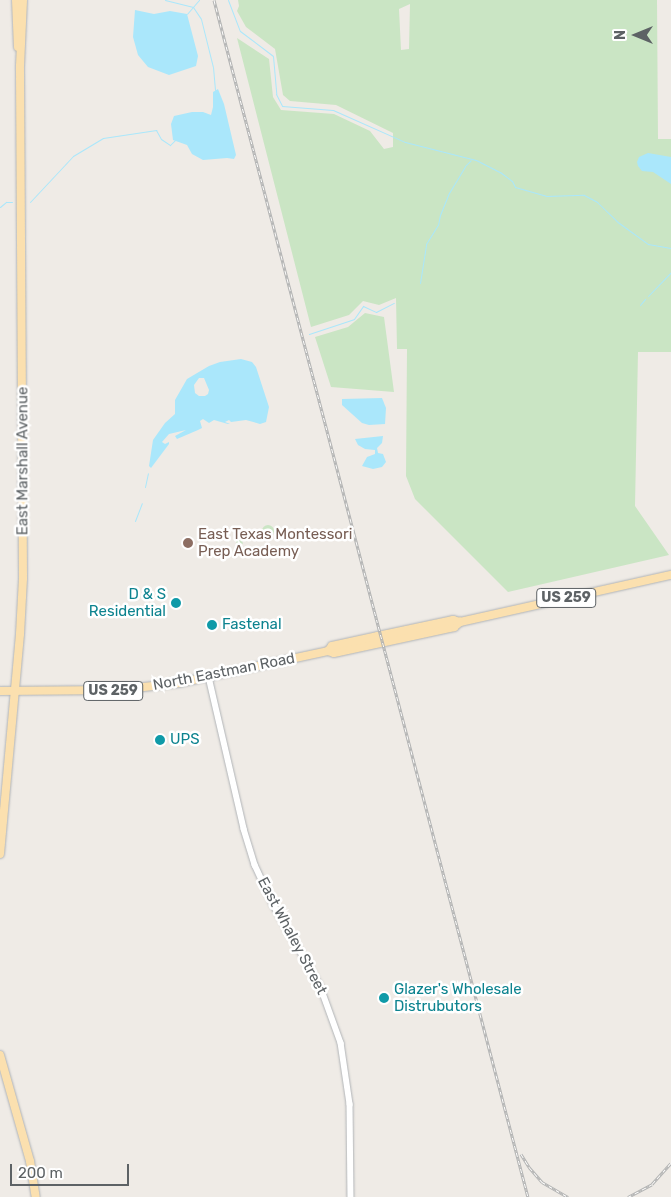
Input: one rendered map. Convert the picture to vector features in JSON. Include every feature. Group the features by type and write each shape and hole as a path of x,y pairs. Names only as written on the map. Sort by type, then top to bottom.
{"main road":[{"name":"East Marshall Avenue","path":"0,854 22,610 24,530 20,66 16,0"},
{"name":"East Marshall Avenue","path":"20,66 23,0"},
{"name":"North Eastman Road","path":"0,691 118,690 166,686 328,651 334,653 379,640 454,627 460,622 671,575"},
{"path":"0,1055 28,1155 36,1197"}],"street":[{"name":"East Whaley Street","path":"209,677 244,829 255,865 272,904 320,985 341,1043 350,1104 351,1197"}],"green space":[{"path":"238,0 657,0 658,139 671,139 671,352 638,352 635,506 669,555 508,592 415,499 406,476 407,349 397,349 396,298 379,305 363,301 349,315 311,327 237,38 269,59 273,97 281,110 334,114 370,131 384,149 393,147 393,133 336,105 290,101 283,95 275,49 246,27 237,11 239,6","holes":["410,4 409,49 401,50 399,9"]},
{"path":"365,313 384,317 394,392 331,387 315,337 348,327"},
{"path":"266,525 270,525 274,531 270,537 266,537 262,533 262,529"},
{"path":"240,529 243,544 237,545 234,530"}],"water":[{"path":"135,10 154,14 170,11 187,14 198,56 196,66 169,75 148,67 138,55 133,37"},
{"path":"218,89 224,104 236,155 234,159 203,160 192,154 187,145 173,140 171,124 174,116 192,112 203,112 211,115 213,92"},
{"path":"648,153 671,157 671,184 653,172 642,171 638,166 639,157"},
{"path":"241,359 252,362 256,367 269,407 266,422 260,424 246,420 231,422 229,420 225,422 230,424 228,424 214,420 209,423 203,419 200,421 202,428 198,430 177,439 175,436 186,430 169,434 162,442 165,444 169,442 169,444 151,468 149,466 153,440 165,423 175,414 175,400 187,379 220,362","holes":["199,378 204,378 209,390 208,394 199,396 195,393 194,385"]},
{"path":"382,398 386,408 385,424 369,425 362,423 342,405 342,399"},
{"path":"383,436 382,443 377,448 378,453 383,454 386,462 382,467 373,469 362,466 367,457 375,454 375,450 365,449 358,445 355,439"}],"waterway":[{"path":"165,0 193,7 187,14"},
{"path":"199,0 193,7 201,19 213,67 215,90"},
{"path":"228,0 240,31 273,56 276,94 282,106 333,110 405,142 476,160 500,172 512,181 515,187 546,196 584,195 597,202 619,223 648,244 671,248"},
{"path":"30,202 73,156 103,138 156,130 161,139 170,145 175,140"},
{"path":"420,283 426,244 438,225 449,193 465,166 471,160"},
{"path":"0,207 6,202 12,202"},
{"path":"648,296 671,272"},
{"path":"640,305 645,299"},
{"path":"309,334 354,319 363,306 376,312 394,303"},
{"path":"145,487 148,473"},
{"path":"135,521 142,503"}],"railway":[{"path":"214,0 528,1197"},
{"path":"521,1154 542,1182 568,1197"},
{"path":"628,1197 652,1184 671,1163"}],"place":[{"name":"East Texas Montessori Prep Academy","path":"188,543"},
{"name":"D & S Residential","path":"176,603"},
{"name":"Fastenal","path":"212,625"},
{"name":"UPS","path":"160,740"},
{"name":"Glazer's Wholesale Distrubutors","path":"384,998"}]}
